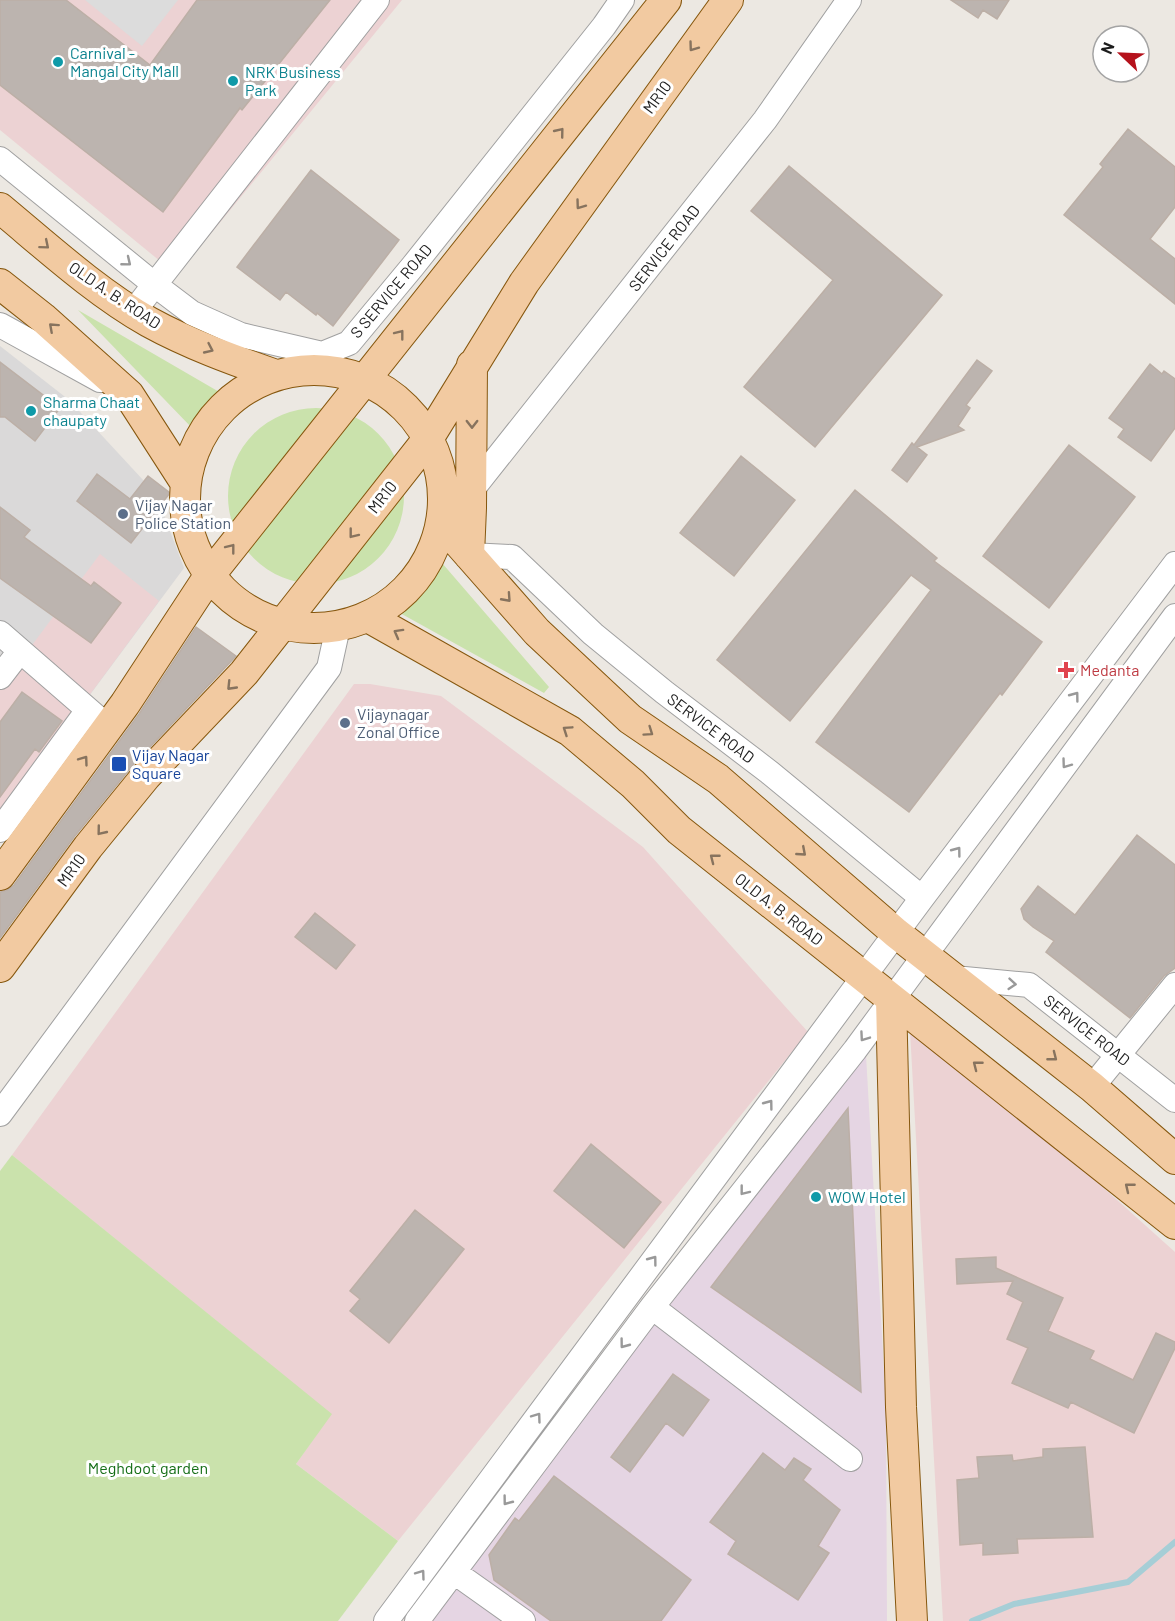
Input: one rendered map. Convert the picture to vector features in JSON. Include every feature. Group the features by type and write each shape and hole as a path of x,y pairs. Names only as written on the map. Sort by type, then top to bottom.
{"main road":[{"path":"0,875 98,719 666,0"},
{"name":"MR10","path":"0,967 88,847 139,785 244,673 428,439 524,283 728,0"},
{"name":"OLD A. B. ROAD","path":"0,208 82,276 149,322 225,357 276,375"},
{"path":"0,284 43,318 129,395 185,482"},
{"path":"468,555 472,365"},
{"path":"314,369 333,370 364,380 397,399 414,417 428,439 443,493 441,523 427,561 415,579 400,596 368,617 338,627 319,629 281,626 265,620 234,602 209,576 193,547 185,515 185,482 205,429 225,404 276,375 314,369"},
{"path":"441,523 537,632 630,719 718,780 896,933 1092,1087 1175,1159"},
{"name":"OLD A. B. ROAD","path":"368,617 570,731 633,784 679,830 1175,1224"},
{"path":"891,999 902,1407 912,1621"}],"street":[{"path":"134,311 377,0"},
{"name":"S SERVICE ROAD","path":"0,159 192,313 241,335 322,354 349,343 413,266 604,26 622,0"},
{"name":"SERVICE ROAD","path":"471,491 765,120 849,0"},
{"path":"0,325 129,395"},
{"name":"SERVICE ROAD","path":"468,555 512,557 593,634 664,692 769,772 922,898"},
{"path":"386,1621 922,898 1175,564"},
{"path":"417,1621 652,1307 855,1050 1175,616"},
{"path":"0,1114 329,668 338,627"},
{"path":"0,633 98,719 0,830"},
{"path":"0,677 20,651"},
{"name":"SERVICE ROAD","path":"954,978 1029,985 1175,1100"},
{"path":"1092,1087 1175,985"},
{"path":"652,1307 850,1459"},
{"path":"454,1572 522,1621"}],"shaded area":[{"path":"0,0 402,0 177,275 0,130"},
{"path":"85,0 178,0 142,46"},
{"path":"0,346 69,400 156,494 184,568 0,816"},
{"path":"100,554 159,601 0,816 0,688"},
{"path":"354,684 370,684 441,696 643,847 808,1032 398,1541 296,1464 331,1414 12,1155"},
{"path":"909,1013 1175,1252 1175,1621 943,1621"},
{"path":"866,1055 886,1406 887,1621 431,1621 714,1241"}],"green space":[{"path":"78,310 221,393 193,429"},
{"path":"316,408 350,415 365,423 378,434 389,447 397,462 404,496 397,530 389,545 378,558 365,569 350,577 316,584 282,577 267,569 254,558 243,545 235,530 228,496 235,462 243,447 254,434 267,423 282,415"},
{"path":"442,563 549,687 544,693 400,613 425,592"},
{"name":"Meghdoot garden","path":"12,1155 332,1414 296,1464 398,1541 338,1621 0,1621 0,1171"}],"building":[{"path":"0,0 66,0 150,65 197,0 330,0 242,110 240,108 163,212 0,85"},
{"path":"951,0 1009,0 997,19 983,10 978,18"},
{"path":"1128,129 1175,167 1175,207 1150,239 1175,259 1175,304 1064,215 1103,167 1100,164"},
{"path":"789,166 942,295 815,447 744,387 833,280 751,211"},
{"path":"311,170 399,240 333,326 286,292 280,300 237,267"},
{"path":"977,360 992,371 966,405 970,408 958,426 964,430 917,447 927,455 907,482 892,470 912,443 914,445"},
{"name":"Sharma Chaat chaupaty","path":"0,362 60,408 35,441 5,417 0,417"},
{"path":"1150,364 1162,374 1164,371 1175,379 1175,428 1151,461 1118,437 1124,429 1109,418"},
{"path":"1069,445 1135,497 1049,608 983,556"},
{"path":"741,456 795,500 734,576 680,533"},
{"path":"97,474 130,499 148,476 170,493 131,543 77,501"},
{"path":"855,490 937,558 934,561 1042,642 909,812 816,742 931,590 911,575 790,721 717,660"},
{"path":"0,507 30,530 24,537 91,586 94,582 121,603 91,643 0,578"},
{"path":"196,627 236,656 133,765 74,837 0,938 0,892 14,885 139,714"},
{"path":"22,692 62,721 39,752 35,749 0,797 0,722"},
{"path":"1137,835 1175,865 1175,968 1164,976 1130,1018 1046,952 1054,941 1024,919 1021,909 1038,886 1075,915"},
{"path":"315,913 355,945 336,969 295,937"},
{"name":"WOW Hotel","path":"848,1108 861,1392 711,1287"},
{"path":"591,1144 661,1202 624,1248 554,1191"},
{"path":"415,1210 464,1249 389,1343 350,1311 360,1299 350,1291"},
{"path":"996,1257 996,1268 1063,1298 1048,1331 1094,1351 1090,1359 1133,1380 1156,1333 1175,1342 1175,1348 1134,1433 1071,1402 1068,1408 1012,1383 1028,1348 1007,1339 1023,1302 1007,1294 1013,1281 957,1284 956,1259"},
{"path":"673,1374 709,1400 683,1436 666,1423 630,1472 611,1457"},
{"path":"1085,1447 1093,1537 1017,1539 1018,1553 983,1555 983,1543 960,1545 957,1480 979,1478 977,1457 1012,1455 1013,1461 1043,1457 1043,1449"},
{"path":"763,1453 785,1470 794,1458 811,1469 803,1480 840,1510 818,1546 829,1553 798,1600 728,1554 736,1541 710,1522"},
{"path":"554,1476 691,1580 661,1621 551,1621 494,1580 489,1555 515,1518 519,1521"}],"waterway":[{"path":"972,1621 1014,1604 1128,1582 1175,1542"}],"place":[{"name":"Carnival - Mangal City Mall","path":"58,62"},
{"name":"NRK Business Park","path":"233,81"},
{"name":"Sharma Chaat chaupaty","path":"31,411"},
{"name":"Vijay Nagar Police Station","path":"123,514"},
{"name":"Medanta","path":"1066,670"},
{"name":"Vijaynagar Zonal Office","path":"345,723"},
{"name":"Vijay Nagar Square","path":"119,764"},
{"name":"WOW Hotel","path":"816,1197"}]}
